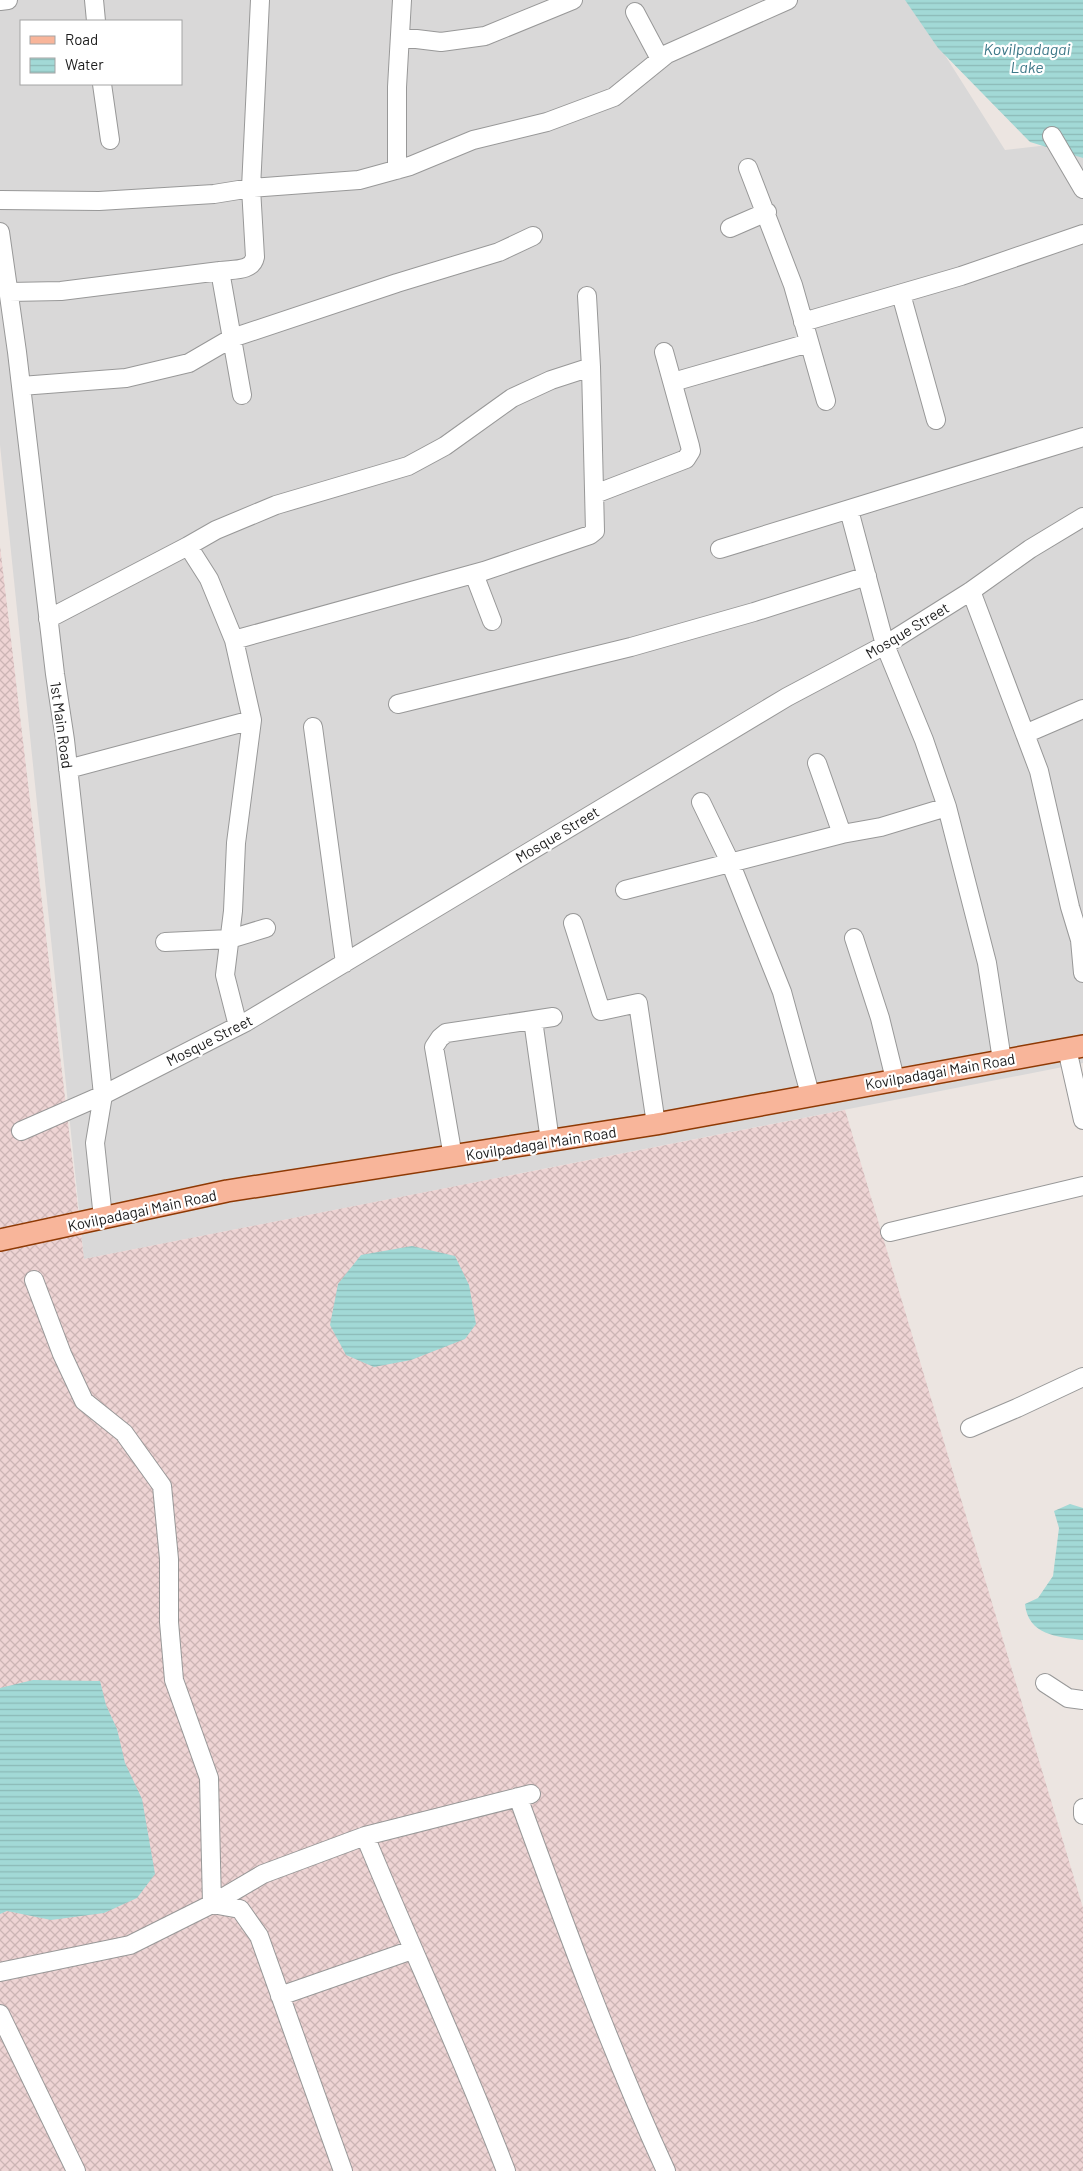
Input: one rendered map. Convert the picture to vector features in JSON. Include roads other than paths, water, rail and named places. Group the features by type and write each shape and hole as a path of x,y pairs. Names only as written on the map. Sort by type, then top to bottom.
{"main road":[{"name":"Kovilpadagai Main Road","path":"0,1240 227,1191 656,1124 810,1094 1075,1047"}],"street":[{"path":"0,1 8,0"},
{"path":"94,0 96,20"},
{"path":"9,292 61,291 248,267 254,262 251,188 260,0"},
{"path":"396,170 397,87 402,0"},
{"path":"400,37 441,42 485,36 573,0"},
{"path":"0,200 99,201 214,194 251,188 358,180 396,170 473,140 548,122 614,97 667,54 788,0"},
{"path":"635,12 660,59"},
{"path":"102,85 110,140"},
{"path":"1052,136 1083,189"},
{"path":"748,168 767,212 793,285 826,401"},
{"path":"730,228 767,212"},
{"name":"1st Main Road","path":"0,232 68,769 103,1095 95,1143 103,1218"},
{"path":"803,322 961,276 1083,234"},
{"path":"21,386 126,378 189,363 232,338 381,288 499,252 533,236"},
{"path":"220,271 242,395"},
{"path":"901,294 936,420"},
{"path":"234,640 474,574 590,535 595,531 591,368 587,296"},
{"path":"673,382 809,343"},
{"path":"594,494 656,471 689,456 690,446 664,352"},
{"path":"48,620 216,530 276,505 408,466 445,446 512,398 551,380 591,368"},
{"path":"720,549 1083,438"},
{"path":"849,510 886,645 924,740 947,808 986,963 1002,1060"},
{"name":"Mosque Street","path":"21,1131 103,1095 238,1026 787,697 886,645 971,591 1030,549 1083,517"},
{"path":"188,546 209,579 234,640 252,720 236,843 234,911 225,975 238,1026"},
{"path":"474,574 492,621"},
{"path":"398,704 631,647 754,612 867,576"},
{"path":"971,591 1039,771 1070,907 1079,922 1083,973"},
{"path":"1025,734 1083,709"},
{"path":"68,769 252,720"},
{"path":"313,727 345,963"},
{"path":"817,763 842,834"},
{"path":"700,802 730,862 782,992 810,1094"},
{"path":"625,890 842,834 881,827 947,808"},
{"path":"573,923 601,1010 638,1003 656,1124"},
{"path":"165,942 230,938 266,928"},
{"path":"854,938 880,1018 895,1079"},
{"path":"453,1157 434,1047 440,1038 446,1033 552,1017"},
{"path":"533,1020 550,1141"},
{"path":"1075,1047 1083,1120"},
{"path":"890,1232 1083,1186"},
{"path":"34,1280 62,1354 84,1401 124,1433 162,1486 174,1680 209,1778 212,1904"},
{"path":"970,1428 1083,1377"},
{"path":"1045,1683 1068,1698 1083,1700"},
{"path":"0,1972 130,1945 212,1904 263,1874 365,1836 525,1796 561,1916 643,2121 666,2171"},
{"path":"1083,1808 1083,1815"},
{"path":"365,1836 412,1950 451,2036 506,2171"},
{"path":"212,1904 240,1909 259,1936 343,2171"},
{"path":"280,1996 412,1950"},
{"path":"0,2014 76,2171"}],"water":[{"name":"Kovilpadagai Lake","path":"905,0 1083,0 1083,158 1030,142 938,48"},
{"path":"412,1246 455,1256 469,1285 476,1324 465,1339 411,1360 374,1367 346,1355 330,1325 338,1284 361,1255"},
{"path":"1070,1504 1083,1508 1083,1640 1054,1635 1038,1628 1027,1614 1025,1604 1038,1598 1053,1576 1059,1528 1054,1511"},
{"path":"33,1680 100,1681 106,1705 117,1729 125,1763 142,1799 155,1874 137,1898 104,1913 51,1920 7,1911 0,1914 0,1688"}]}
